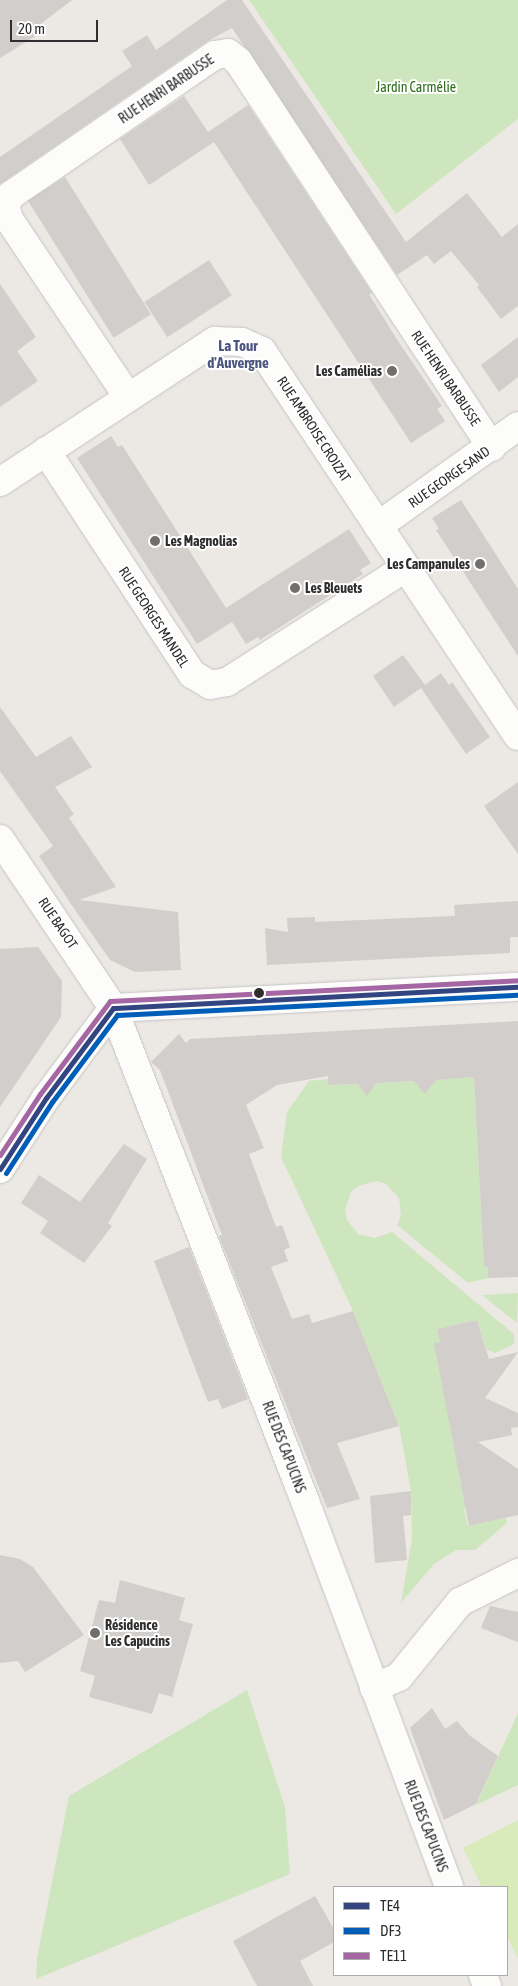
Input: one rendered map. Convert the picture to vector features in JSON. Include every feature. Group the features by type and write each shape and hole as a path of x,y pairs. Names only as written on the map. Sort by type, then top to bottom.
{"street":[{"name":"RUE HENRI BARBUSSE","path":"128,397 9,219 5,205 11,195 190,72 215,55 228,53 238,61 492,447"},
{"name":"RUE AMBROISE CROIZAT","path":"0,482 215,341 242,342 262,351 518,736"},
{"name":"RUE GEORGE SAND","path":"378,526 492,447 518,426"},
{"name":"RUE GEORGES MANDEL","path":"46,451 192,674 210,685 227,682 406,568"},
{"name":"RUE BAGOT","path":"4,852 113,1008"},
{"path":"0,1169 46,1098 113,1008 518,988"},
{"name":"RUE DES CAPUCINS","path":"113,1008 305,1501 449,1886"},
{"path":"374,1688 399,1677 460,1602 518,1573"}],"green space":[{"name":"Jardin Carmélie","path":"249,0 518,0 518,119 396,214"},
{"path":"474,1077 484,1267 488,1267 488,1278 468,1283 397,1225 401,1216 399,1198 386,1184 377,1181 358,1186 351,1192 345,1210 347,1220 358,1234 375,1238 392,1232 514,1334 514,1344 495,1353 487,1350 477,1320 437,1329 440,1342 435,1343 454,1446 463,1476 459,1477 469,1508 464,1509 468,1526 506,1518 507,1523 475,1550 456,1550 434,1564 401,1603 412,1539 411,1491 399,1426 353,1311 281,1157 287,1112 309,1081 328,1079 329,1085 361,1084 367,1094 372,1083 418,1081 423,1091 430,1080"},
{"path":"518,1293 517,1323 482,1295"},
{"path":"247,1690 285,1807 290,1874 36,1979 37,1958 69,1796"},
{"path":"518,1713 518,1785 476,1805"},
{"path":"518,1820 518,1959 508,1938 508,1886 482,1886 463,1848"}],"building":[{"path":"0,0 72,0 38,26 42,32 0,58"},
{"path":"227,0 242,0 406,242 467,193 502,237 518,224 518,306 501,319 477,287 479,285 451,251 434,264 427,255 397,275 232,28 206,42 0,184 0,157 132,66 122,51 147,35 156,50"},
{"path":"184,96 208,132 248,105 372,293 369,294 396,338 442,406 437,409 445,421 411,443 214,142 149,185 120,139"},
{"path":"65,177 151,314 114,338 28,200"},
{"path":"209,260 232,295 167,337 144,302"},
{"path":"0,284 36,337 17,351 38,381 0,407"},
{"path":"518,337 518,377 499,392 481,365"},
{"path":"111,436 118,447 122,445 226,608 349,529 371,563 360,570 363,574 260,640 258,637 246,644 232,622 197,644 77,458"},
{"name":"Les Campanules","path":"461,500 518,589 518,656 436,530 439,529 432,518"},
{"path":"403,655 425,685 441,673 449,685 452,682 490,737 466,754 421,688 394,707 373,676"},
{"path":"0,707 36,757 71,736 92,767 55,787 74,814 69,818 116,887 79,900 178,912 181,970 135,972 110,960 71,904 39,856 53,846 0,771"},
{"path":"518,782 518,854 484,806"},
{"path":"518,901 518,937 510,937 510,953 267,965 265,928 288,932 287,918 315,917 315,922 455,916 454,905"},
{"path":"38,947 62,981 61,1017 0,1107 0,949"},
{"path":"518,1021 518,1277 488,1278 488,1267 484,1267 474,1077 436,1080 425,1094 414,1081 376,1083 367,1096 358,1084 328,1085 328,1076 277,1085 246,1105 264,1148 249,1154 276,1227 282,1225 290,1247 284,1250 288,1261 271,1267 292,1319 309,1314 312,1323 353,1311 399,1426 337,1443 360,1499 327,1508 219,1236 222,1235 160,1070 151,1062 179,1034 186,1043 190,1039"},
{"path":"124,1144 147,1159 108,1223 112,1226 84,1263 40,1233 48,1221 21,1203 39,1175 80,1202"},
{"path":"189,1247 248,1399 222,1409 218,1399 208,1402 154,1261"},
{"path":"477,1320 489,1359 518,1352 485,1398 518,1413 518,1427 511,1428 512,1435 478,1442 518,1469 518,1515 469,1526 434,1343 440,1342 437,1329"},
{"path":"411,1491 411,1515 403,1516 407,1560 375,1563 370,1496"},
{"path":"0,1555 20,1559 33,1567 84,1635 25,1672 18,1661 0,1663"},
{"name":"Résidence Les Capucins","path":"120,1580 185,1598 179,1620 193,1624 172,1697 159,1693 152,1714 89,1697 95,1676 80,1671 99,1600 115,1603"},
{"path":"490,1606 518,1612 518,1642 481,1628"},
{"path":"432,1708 445,1729 457,1721 469,1735 498,1756 476,1804 444,1820 410,1728"},
{"path":"315,1896 333,1927 333,1943 300,1961 313,1986 257,1986 233,1941"}],"transit line":[{"name":"TE11","path":"0,1155 40,1094 110,1001 518,980"},
{"name":"TE4","path":"113,1008 518,987"},
{"name":"DF3","path":"6,1173 52,1102 117,1015 518,995"},
{"name":"TE4","path":"0,1169 46,1098 113,1008"}],"place":[{"name":"Les Camélias","path":"392,371"},
{"name":"Les Magnolias","path":"155,541"},
{"name":"Les Campanules","path":"480,564"},
{"name":"Les Bleuets","path":"295,588"},
{"name":"Résidence Les Capucins","path":"95,1633"}],"district":[{"name":"La Tour d'Auvergne","path":"238,354"}]}
